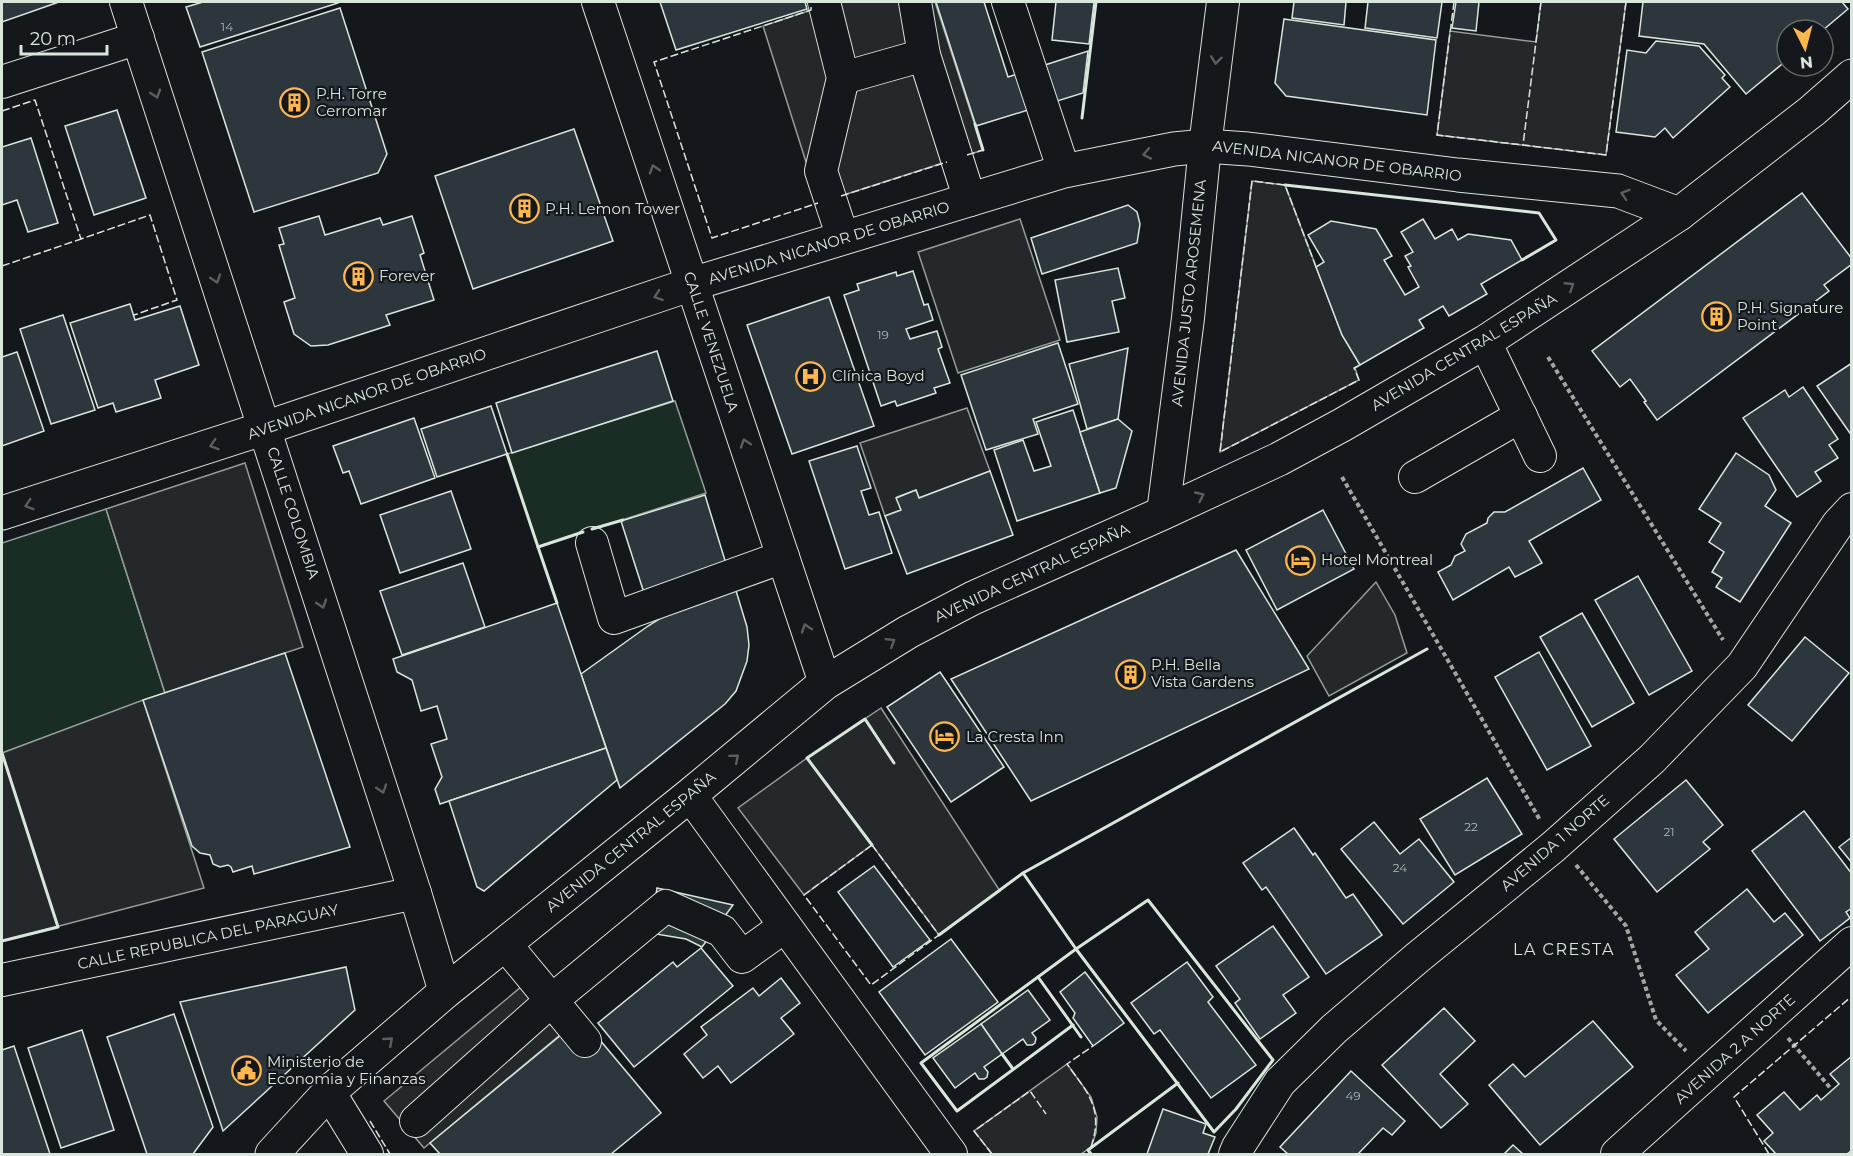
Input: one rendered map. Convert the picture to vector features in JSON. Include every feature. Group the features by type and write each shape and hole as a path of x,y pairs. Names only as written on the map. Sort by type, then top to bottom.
{"main road":[{"name":"AVENIDA CENTRAL ESPAÑA","path":"272,1155 329,1092 445,992 825,683 908,632 973,598 1163,513 1314,440 1485,342 1679,214 1812,111 1851,76"},
{"name":"AVENIDA NICANOR DE OBARRIO","path":"2,513 265,428 692,284 1064,171 1174,149 1205,146 1248,149 1458,175 1618,191 1679,214"}],"street":[{"name":"CALLE COLOMBIA","path":"126,2 415,893 445,992"},
{"name":"CALLE VENEZUELA","path":"598,2 825,683"},
{"path":"824,2 843,78 821,171 843,238"},
{"path":"915,2 924,55 970,200"},
{"path":"1008,2 1064,171"},
{"name":"AVENIDA JUSTO AROSEMENA","path":"1163,513 1188,318 1205,146 1223,2"},
{"path":"2,82 138,38"},
{"path":"843,78 924,55"},
{"path":"1485,342 1540,456"},
{"path":"1415,477 1521,416"},
{"name":"AVENIDA 1 NORTE","path":"1235,1155 1280,1082 1334,1029 1553,847 1652,759 1743,666 1838,524 1851,509"},
{"path":"592,543 614,618 783,557"},
{"path":"690,795 951,1155"},
{"name":"CALLE REPUBLICA DEL PARAGUAY","path":"2,980 415,893"},
{"path":"416,1121 552,1000 666,906 722,931 742,957 785,926"},
{"name":"AVENIDA 2 A NORTE","path":"1617,1155 1851,943"},
{"path":"505,944 585,1041"},
{"path":"329,1092 367,1155"}],"path":[{"path":"1548,357 1723,640"},
{"path":"1342,477 1543,826"},
{"path":"1575,864 1626,926 1656,1020 1691,1057"},
{"path":"1782,1030 1832,1090"}],"green space":[{"path":"675,401 706,493 538,547 507,454"},
{"path":"106,509 165,693 2,753 2,543"}],"shaded area":[{"path":"809,2 935,2 983,150 819,203 763,26 811,10"},
{"path":"1541,2 1626,2 1606,155 1437,135 1450,31 1536,42"},
{"path":"1252,181 1285,185 1342,335 1360,365 1355,368 1359,380 1220,452"},
{"path":"1020,219 1060,340 958,373 918,252"},
{"path":"967,408 990,471 919,498 916,490 897,497 901,510 885,516 860,443"},
{"path":"245,463 303,647 165,693 106,509"},
{"path":"1376,582 1395,615 1407,653 1329,696 1307,656"},
{"path":"143,700 204,888 2,941 2,753"},
{"path":"881,708 1000,891 939,935 872,845 804,895 738,808"},
{"path":"545,967 594,1033 560,1035 424,1148 384,1101"},
{"path":"1067,1064 1091,1097 1097,1117 1096,1133 1091,1147 1081,1154 992,1154 974,1131"}],"building":[{"path":"2,2 59,2 2,22"},
{"path":"203,2 338,3 200,47 186,7"},
{"path":"660,2 805,2 807,9 676,50"},
{"path":"936,2 984,2 1008,77 1088,51 1083,93 976,126"},
{"path":"1056,2 1094,2 1089,44 1052,40"},
{"path":"1294,2 1346,2 1344,25 1292,18"},
{"path":"1368,2 1442,2 1437,38 1365,28"},
{"path":"1456,2 1479,2 1476,31 1452,28"},
{"path":"1643,2 1842,2 1848,9 1835,20 1835,18 1775,18 1775,70 1746,94 1704,44 1639,36"},
{"name":"P.H. Torre Cerromar","path":"340,8 387,154 378,173 254,212 202,52"},
{"path":"1284,19 1436,40 1427,115 1286,96 1275,83"},
{"path":"1656,41 1699,46 1725,75 1722,78 1730,87 1673,138 1665,128 1655,137 1616,132 1627,50 1646,53"},
{"path":"117,110 146,198 94,215 65,126"},
{"name":"P.H. Lemon Tower","path":"574,129 613,241 473,289 435,176"},
{"path":"31,138 58,223 28,232 17,200 2,205 2,147"},
{"name":"P.H. Signature Point","path":"1802,193 1852,259 1852,264 1824,285 1829,291 1657,420 1630,379 1620,387 1592,351"},
{"path":"1128,205 1137,212 1140,224 1137,243 1042,274 1031,238"},
{"name":"Forever","path":"319,216 325,235 380,218 383,225 412,216 424,253 420,255 434,300 386,315 390,325 328,345 311,346 294,334 284,302 295,298 279,245 284,244 279,228"},
{"path":"1423,219 1435,239 1452,229 1458,240 1468,234 1511,240 1522,260 1481,284 1487,294 1449,316 1443,306 1419,320 1424,328 1360,365 1342,335 1316,267 1324,262 1308,235 1331,221 1376,229 1392,256 1384,260 1405,295 1419,287 1405,256 1413,252 1401,232"},
{"path":"1118,268 1125,298 1112,301 1119,332 1067,342 1055,280"},
{"path":"913,271 924,305 928,304 933,320 906,329 910,339 937,331 942,347 938,349 950,383 934,388 936,393 897,406 895,401 881,406 844,295 859,290 857,284 896,272 897,276"},
{"name":"Clínica Boyd","path":"829,297 874,426 792,454 747,325"},
{"path":"130,304 135,320 180,306 199,365 155,380 161,398 116,412 113,403 98,408 70,323"},
{"path":"63,315 95,410 51,424 20,329"},
{"path":"1058,343 1078,404 1033,419 1038,434 986,450 961,375"},
{"path":"1128,348 1118,419 1087,429 1069,364"},
{"path":"657,351 673,401 512,453 496,403"},
{"path":"17,352 44,431 2,446 2,357"},
{"path":"1852,363 1852,436 1817,386"},
{"path":"1803,387 1838,439 1829,445 1838,458 1815,472 1821,481 1797,497 1743,418 1785,390 1789,397"},
{"path":"491,406 507,454 437,477 421,429"},
{"path":"1073,410 1100,493 1017,521 994,450 1023,440 1034,471 1051,466 1036,422"},
{"path":"414,418 435,478 361,504 349,471 343,473 333,446"},
{"path":"1118,419 1132,431 1116,488 1100,493 1080,432"},
{"path":"857,446 871,488 861,491 869,515 879,512 892,553 845,569 809,461"},
{"path":"1736,453 1769,475 1776,490 1765,506 1791,523 1740,602 1716,587 1722,578 1712,572 1724,552 1709,542 1721,523 1699,509"},
{"path":"1583,468 1601,500 1529,541 1542,563 1515,577 1509,567 1453,600 1438,572 1451,565 1455,556 1465,551 1461,544 1466,534 1487,523 1488,518 1494,512 1505,512"},
{"path":"990,471 1013,535 907,574 885,516 901,510 896,498 916,490 919,498"},
{"path":"451,491 471,549 400,573 380,515"},
{"path":"705,495 727,567 644,593 621,521"},
{"name":"Hotel Montreal","path":"1323,510 1354,569 1277,610 1246,550"},
{"name":"P.H. Bella Vista Gardens","path":"1236,550 1309,669 1031,801 951,679"},
{"path":"463,563 485,627 402,655 380,591"},
{"path":"1638,576 1692,671 1649,695 1595,600"},
{"path":"734,584 747,627 749,645 747,661 736,691 725,704 620,788 581,674 683,604"},
{"path":"557,603 606,748 440,804 435,789 442,777 431,744 447,739 437,706 421,711 412,680 397,672 393,659"},
{"path":"1582,613 1634,703 1592,727 1540,637"},
{"path":"1805,637 1849,673 1792,741 1748,705"},
{"path":"1539,652 1591,746 1547,770 1495,677"},
{"path":"285,653 350,847 254,874 252,866 233,872 228,865 220,867 213,864 210,855 200,853 192,846 143,700"},
{"name":"La Cresta Inn","path":"940,672 1004,767 951,802 887,707"},
{"path":"606,748 617,780 484,891 477,887 449,801"},
{"path":"1487,778 1522,834 1455,875 1420,819"},
{"path":"1686,780 1723,825 1703,842 1710,849 1657,892 1614,839"},
{"path":"1804,811 1852,874 1852,908 1846,912 1850,918 1820,941 1752,851"},
{"path":"1374,822 1400,854 1419,839 1454,882 1403,924 1341,849"},
{"path":"1294,828 1313,855 1315,853 1346,898 1353,894 1382,935 1326,974 1266,887 1262,890 1243,863"},
{"path":"1852,837 1852,863 1839,847"},
{"path":"874,866 930,940 893,967 838,892"},
{"path":"657,888 733,905 702,947 686,939 650,933"},
{"path":"1747,889 1774,922 1785,913 1803,935 1708,1013 1676,975 1709,949 1695,932"},
{"path":"1273,926 1309,977 1283,995 1296,1013 1260,1039 1235,1003 1240,999 1216,966"},
{"path":"951,939 998,1002 925,1055 879,992"},
{"path":"701,948 733,986 634,1067 598,1023 673,962 677,967"},
{"path":"1187,962 1213,997 1208,1002 1256,1065 1211,1098 1160,1030 1154,1034 1131,1003"},
{"name":"Ministerio de Economia y Finanzas","path":"346,967 355,1010 223,1131 180,1002"},
{"path":"1085,972 1124,1023 1093,1046 1073,1018 1075,1013 1060,992"},
{"path":"781,978 800,1003 781,1018 794,1034 731,1083 718,1066 703,1078 684,1054 707,1035 701,1027 753,988 759,996"},
{"path":"1028,990 1050,1020 1032,1033 1036,1038 1035,1043 1027,1045 1023,1039 1002,1054 981,1024"},
{"path":"1444,1008 1475,1041 1440,1074 1468,1104 1441,1128 1382,1065"},
{"path":"174,1014 213,1127 193,1154 147,1154 107,1037"},
{"path":"1593,1021 1633,1067 1540,1145 1489,1085 1513,1064 1525,1077"},
{"path":"981,1024 1002,1054 984,1067 988,1072 987,1077 979,1079 975,1073 955,1088 933,1058"},
{"path":"82,1030 114,1130 61,1148 28,1048"},
{"path":"594,1033 661,1113 611,1154 440,1154 430,1143 561,1035"},
{"path":"14,1046 50,1154 2,1154 2,1050"},
{"path":"1852,1056 1852,1150 1847,1154 1776,1154 1764,1141 1773,1133 1757,1115 1784,1092 1800,1110 1817,1095 1821,1100 1839,1084 1830,1074"},
{"path":"1351,1071 1405,1121 1392,1135 1383,1128 1358,1154 1288,1154 1280,1147"},
{"path":"1163,1109 1206,1124 1203,1133 1215,1137 1208,1154 1147,1154"},
{"path":"1513,1145 1523,1154 1504,1154"}],"fence":[{"path":"1454,2 1437,135 1523,145"},
{"path":"1541,2 1523,145 1606,155 1626,2"},
{"path":"811,7 811,10 654,62 712,238 818,203"},
{"path":"2,111 35,100 81,239 150,215 177,300 134,315"},
{"path":"967,155 983,150"},
{"path":"841,196 947,162"},
{"path":"1316,267 1285,185 1252,181 1220,452 1359,380 1354,368 1360,365"},
{"path":"2,266 81,239"},
{"path":"872,845 939,935 871,985 804,895 872,845"},
{"path":"1769,1154 1734,1097 1852,996"},
{"path":"1091,1147 1095,1134 1095,1112 1087,1093 1067,1064 1093,1046"},
{"path":"992,1154 974,1131 1030,1091 1046,1114"},
{"path":"370,1121 390,1154"}],"wall":[{"path":"1082,118 1096,2"},
{"path":"975,124 983,150"},
{"path":"1285,185 1539,213 1556,240 1522,260"},
{"path":"507,454 538,547"},
{"path":"592,529 623,520"},
{"path":"557,603 538,547 583,532"},
{"path":"1023,873 1427,649"},
{"path":"872,845 807,758 865,719 894,763"},
{"path":"2,753 58,927 2,941"},
{"path":"939,935 1023,873 1076,949 1214,1132 1236,1109 1273,1060 1148,900 1076,949 921,1063 957,1111 1073,1025"},
{"path":"1038,977 1081,1037"},
{"path":"1002,1054 1013,1069"},
{"path":"1091,1154 1088,1150 1178,1083"}],"place":[{"name":"P.H. Torre Cerromar","path":"295,103"},
{"name":"P.H. Lemon Tower","path":"524,209"},
{"name":"Forever","path":"358,276"},
{"name":"P.H. Signature Point","path":"1716,317"},
{"name":"Clínica Boyd","path":"811,376"},
{"name":"Hotel Montreal","path":"1300,560"},
{"name":"P.H. Bella Vista Gardens","path":"1130,674"},
{"name":"La Cresta Inn","path":"945,737"},
{"name":"Ministerio de Economia y Finanzas","path":"246,1071"}],"district":[{"name":"LA CRESTA","path":"1564,949"}]}
